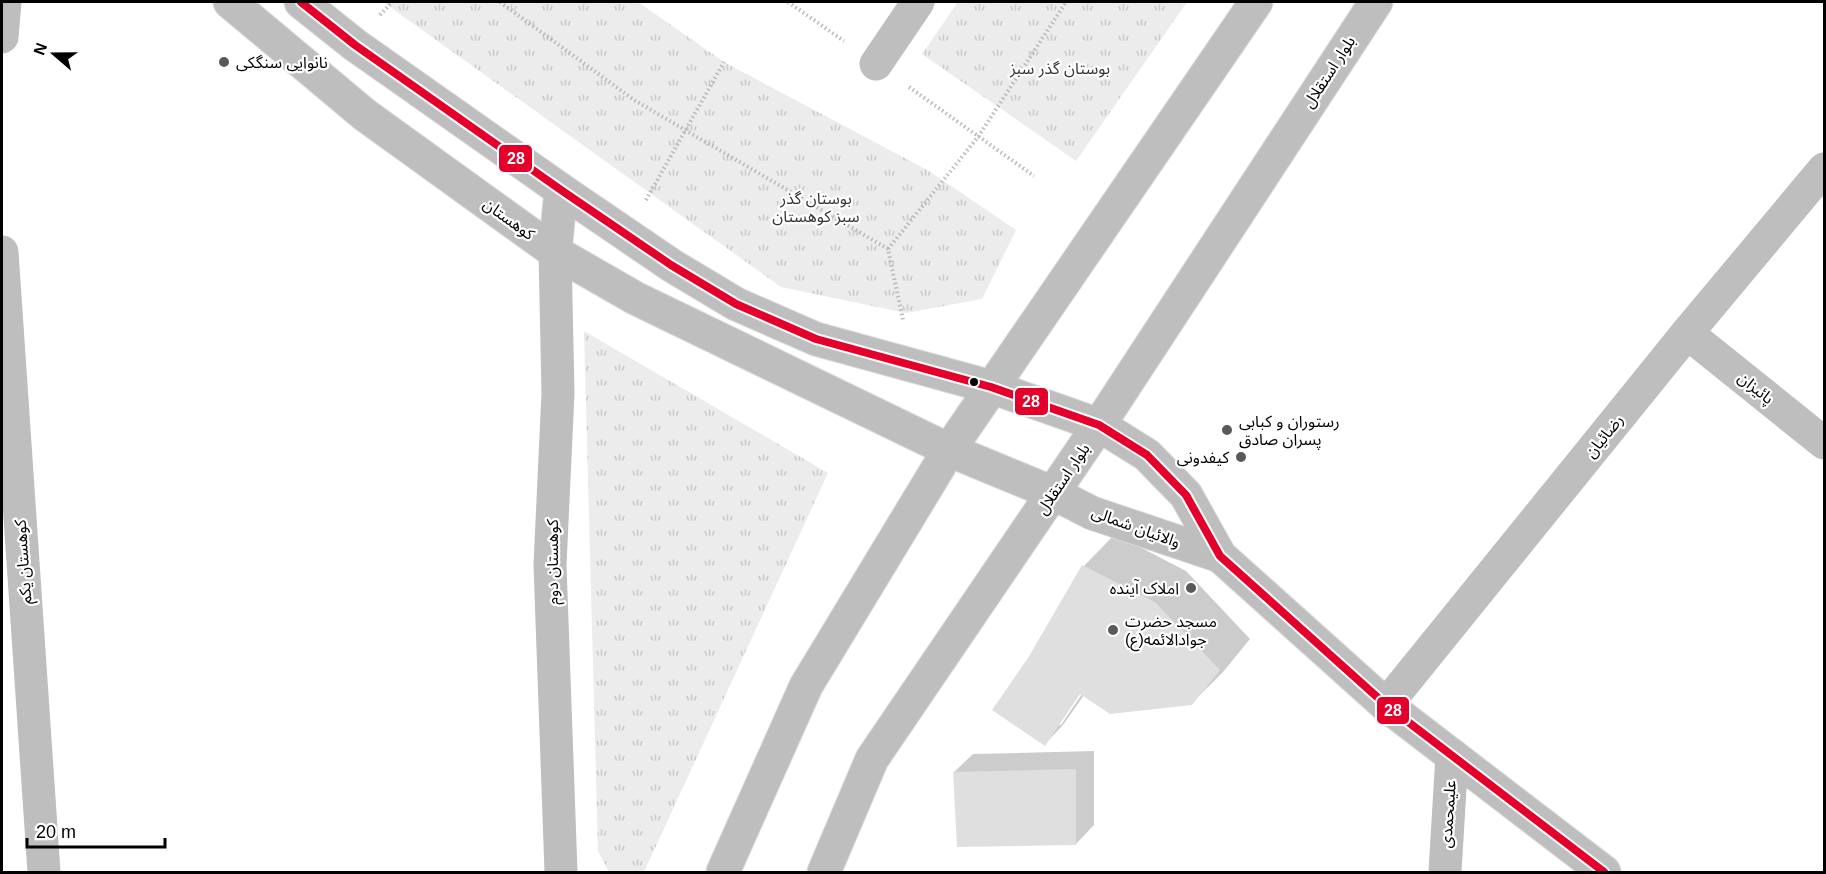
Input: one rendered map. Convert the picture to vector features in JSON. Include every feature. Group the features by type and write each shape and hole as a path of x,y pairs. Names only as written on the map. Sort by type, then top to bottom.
{"main road":[{"path":"2,38 6,2"},
{"name":"کوهستان","path":"230,2 365,115 555,252 635,298 950,450"},
{"path":"302,2 355,45 561,190 626,235 736,304 816,339 991,387"},
{"path":"876,64 918,2"},
{"path":"723,873 806,686 950,450 1256,2"},
{"name":"بلوار استقلال","path":"824,873 872,759 1099,425 1376,2"},
{"name":"رضائیان","path":"1386,705 1687,333 1824,169"},
{"name":"کوهستان دوم","path":"561,190 555,252 558,393 550,565 561,873"},
{"name":"کوهستان یکم","path":"2,252 44,873"},
{"name":"پائیزان","path":"1687,333 1824,443"},
{"name":"والائیان شمالی","path":"991,387 1099,425 1147,455 1186,495 1220,556 1386,705 1604,873"},
{"name":"والائیان شمالی","path":"950,450 1053,493 1092,513 1220,556"},
{"name":"علیمحمدی","path":"1444,873 1452,755"}],"path":[{"path":"500,2 634,100 888,249 913,365"},
{"path":"888,249 978,137 1066,2"},
{"path":"626,235 724,62"}],"green space":[{"name":"بوستان گذر سبز کوهستان","path":"383,2 638,2 724,62 929,171 1016,230 982,299 906,313 781,287"},
{"name":"بوستان گذر سبز","path":"958,2 1187,2 1076,161 922,54"},
{"path":"584,331 828,473 644,872 609,872 598,851"}],"building":[{"name":"مسجد حضرت جوادالائمه(ع)","path":"1082,565 1155,602 1220,670 1192,705 1110,714 1080,694 1045,746 992,710 1028,658"},
{"path":"1076,769 1076,845 957,847 953,772"}],"transit line":[{"name":"28","path":"301,2 355,45 561,190 671,265 736,304 816,339 991,387 1099,425 1147,455 1186,495 1220,556 1386,705 1604,872"}],"place":[{"name":"نانوایی سنگکی","path":"224,62"},
{"name":"رستوران و کبابی پسران صادق","path":"1227,430"},
{"name":"کیفدونی","path":"1241,457"},
{"name":"املاک آینده","path":"1191,588"},
{"name":"مسجد حضرت جوادالائمه(ع)","path":"1113,630"}]}
